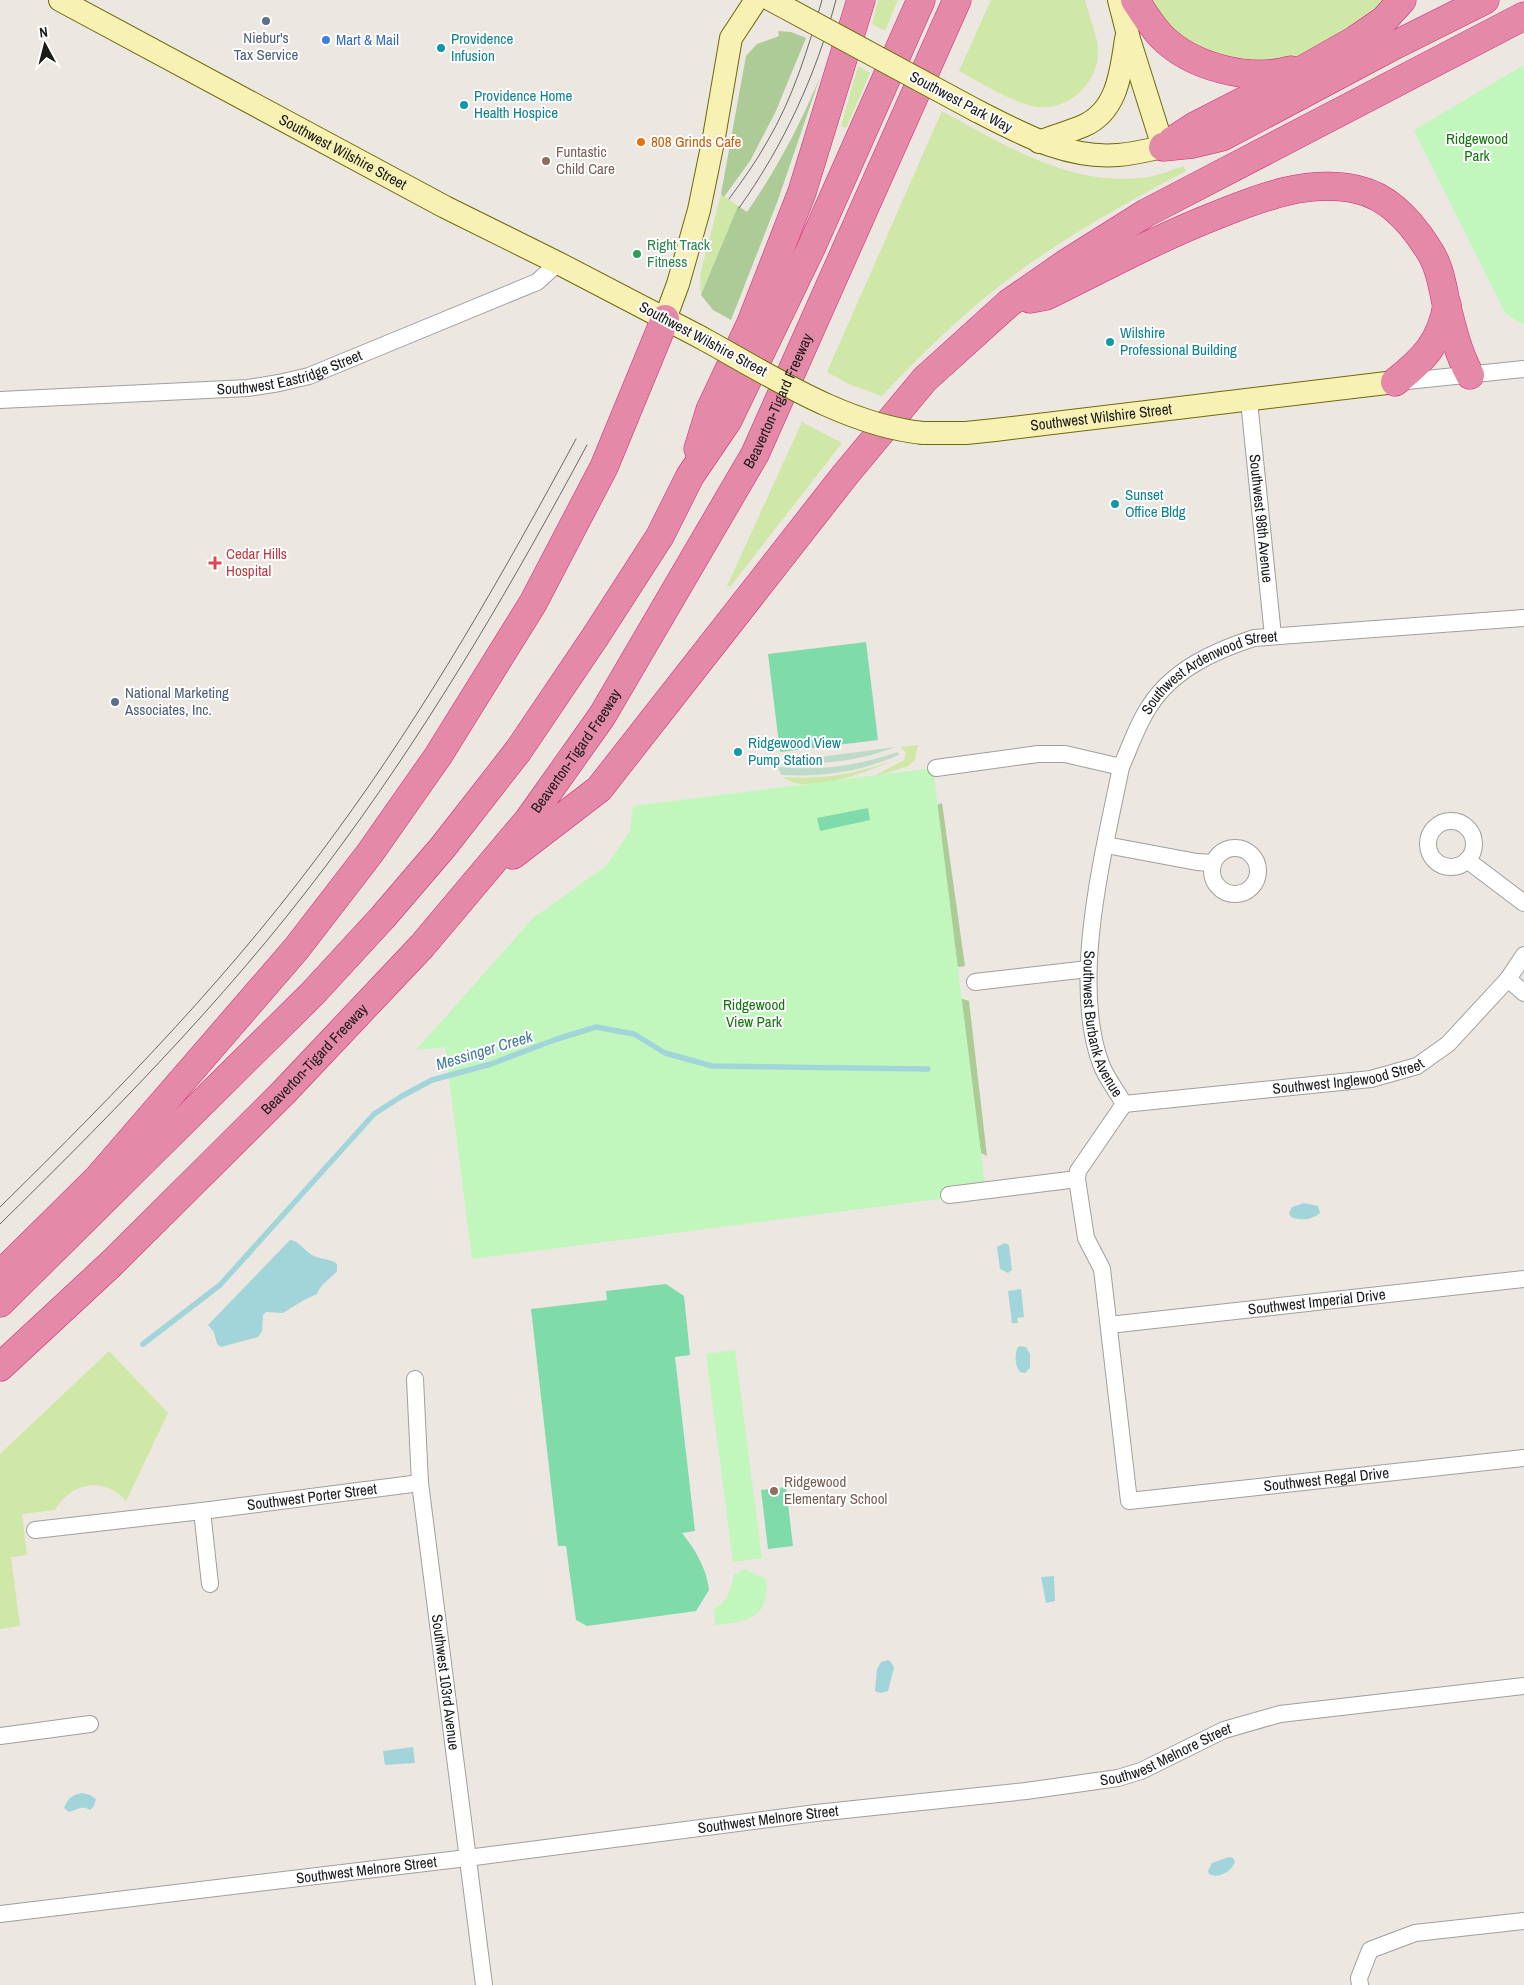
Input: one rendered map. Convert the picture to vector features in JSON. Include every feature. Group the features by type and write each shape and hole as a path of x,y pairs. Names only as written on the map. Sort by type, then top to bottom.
{"highway":[{"path":"690,476 710,410 751,323 802,192 861,0"},
{"path":"0,1303 313,993 383,917 518,751 596,637 660,536 690,476 728,420 810,248 922,0"},
{"name":"Beaverton-Tigard Freeway","path":"0,1367 112,1263 283,1093 422,946 529,819 602,716 755,454 957,0"},
{"path":"1135,0 1162,38 1193,58 1211,66 1229,71 1260,74 1284,72 1314,63"},
{"path":"1163,147 1195,126 1355,40 1384,20 1402,0"},
{"path":"1163,147 1193,144 1222,137 1485,0"},
{"path":"474,885 599,790 846,475 926,379 1009,303 1068,262 1146,212 1524,16"},
{"path":"1009,303 1046,296 1143,247 1258,198 1290,190 1324,186 1361,190 1397,209 1437,263 1460,357 1470,375"},
{"path":"1395,382 1413,368 1437,339 1444,323 1447,305"},
{"path":"0,1275 98,1178 296,949 382,837 438,756 533,603 604,467 665,319"}],"street":[{"name":"Southwest Wilshire Street","path":"60,0 445,207 558,262 806,394 834,408 882,424 923,433 976,432 1249,401 1395,382 1524,369"},
{"path":"665,319 678,284 699,210 713,146 731,38 756,0"},
{"path":"1119,0 1127,32 1163,147"},
{"name":"Southwest Park Way","path":"780,4 977,111 1039,142 1063,151 1101,156 1130,154 1163,147"},
{"path":"1039,142 1085,125 1095,119 1109,103 1121,74 1127,32"},
{"name":"Southwest Eastridge Street","path":"0,400 248,388 302,378 343,363 537,282 558,262"},
{"name":"Southwest 98th Avenue","path":"1249,401 1274,636"},
{"name":"Southwest Ardenwood Street","path":"1121,766 1140,722 1149,706 1161,691 1179,675 1214,652 1254,638 1524,618"},
{"path":"936,768 1038,754 1065,754 1121,766"},
{"name":"Southwest Burbank Avenue","path":"1077,1179 1081,1164 1124,1104 1101,1065 1090,1023 1088,969 1106,845 1121,766"},
{"path":"1106,845 1197,862 1212,863"},
{"path":"1467,860 1524,903"},
{"name":"Southwest Inglewood Street","path":"1124,1104 1371,1079 1417,1066 1448,1044 1508,979 1524,955"},
{"path":"975,982 1088,969"},
{"path":"1508,979 1524,993"},
{"path":"949,1195 1077,1179 1086,1238 1102,1269 1109,1325"},
{"name":"Southwest Imperial Drive","path":"1109,1325 1524,1279"},
{"name":"Southwest Regal Drive","path":"1109,1325 1129,1501 1524,1458"},
{"name":"Southwest 103rd Avenue","path":"415,1379 420,1482 484,1985"},
{"name":"Southwest Porter Street","path":"35,1530 202,1511 420,1482"},
{"path":"202,1511 210,1584"},
{"name":"Southwest Melnore Street","path":"0,1914 467,1858 816,1813 1026,1791 1118,1778 1141,1771 1224,1730 1280,1714 1524,1686"},
{"path":"0,1736 90,1724"},
{"path":"1360,1985 1359,1978 1370,1950 1415,1934 1524,1921"}],"green space":[{"path":"878,0 898,0 885,31 872,24"},
{"path":"991,0 1085,0 1098,46 1097,64 1086,86 1067,101 1056,106 1032,106 1005,96 959,71"},
{"path":"1146,0 1388,0 1345,34 1306,54 1289,60 1260,65 1189,46"},
{"path":"778,31 791,32 806,38 775,113 750,161 724,197 721,194 746,56 757,44 779,36"},
{"name":"Ridgewood Park","path":"1524,65 1524,325 1506,314 1414,130"},
{"path":"858,66 870,73 846,128 841,126"},
{"path":"820,77 778,200 731,320 713,310 701,295 738,206 747,212 758,196 787,146"},
{"path":"942,111 1012,149 1061,169 1113,178 1145,177 1184,166 1186,171 1133,199 1082,230 1007,280 944,334 882,396 851,385 827,372"},
{"path":"721,194 738,206 701,295 700,275"},
{"path":"802,422 842,443 730,587 727,586"},
{"path":"866,642 878,740 780,752 768,654"},
{"path":"918,745 915,760 908,766 851,784 878,774 904,760 906,753 901,747"},
{"path":"896,747 854,759 826,763 781,762"},
{"path":"898,752 899,755 870,766 827,774 781,775 778,767 824,768 868,761"},
{"path":"891,761 852,776 820,783 806,784 793,782 783,777 811,778 838,775"},
{"name":"Ridgewood View Park","path":"933,768 986,1193 472,1259 445,1047 416,1050 533,918 606,866 630,831 633,806"},
{"path":"942,803 965,966 959,967 949,963 937,805"},
{"path":"868,808 870,820 820,831 817,818"},
{"path":"957,997 969,1001 987,1156 981,1153"},
{"path":"666,1284 684,1296 690,1355 675,1357 695,1531 682,1533 700,1560 706,1574 709,1590 696,1611 587,1626 576,1620 566,1546 558,1546 531,1309 607,1300 606,1291"},
{"path":"735,1350 762,1558 733,1562 706,1354"},
{"path":"109,1351 168,1413 126,1501 118,1493 108,1488 98,1485 88,1486 69,1493 55,1510 22,1514 27,1555 11,1557 20,1626 0,1629 0,1454"},
{"path":"786,1487 793,1546 768,1549 761,1490"},
{"path":"744,1569 766,1579 766,1592 760,1610 754,1616 747,1619 715,1625 714,1609 726,1599 734,1575"}],"water":[{"path":"1304,1203 1318,1206 1320,1213 1306,1219 1291,1217 1289,1213 1292,1207"},
{"path":"290,1240 297,1242 314,1256 334,1262 337,1264 337,1271 321,1287 317,1294 283,1313 266,1312 263,1315 262,1331 258,1337 221,1347 217,1344 214,1332 208,1325"},
{"path":"1005,1243 1009,1245 1012,1270 1008,1273 1000,1269 997,1247"},
{"path":"1021,1289 1024,1317 1017,1318 1018,1323 1012,1323 1008,1291"},
{"path":"1020,1346 1026,1347 1030,1354 1030,1368 1025,1373 1020,1372 1016,1363 1016,1353"},
{"path":"1054,1576 1055,1601 1046,1603 1041,1577"},
{"path":"888,1660 894,1668 888,1691 881,1693 875,1691 877,1669 881,1662"},
{"path":"413,1747 415,1763 385,1765 383,1751"},
{"path":"82,1793 96,1799 94,1806 90,1810 82,1808 69,1812 64,1808 71,1798"},
{"path":"1229,1857 1233,1858 1235,1862 1228,1872 1217,1876 1209,1874 1208,1871 1212,1863"}],"waterway":[{"name":"Messinger Creek","path":"143,1344 220,1285 374,1114 432,1080 491,1064 557,1039 596,1027 634,1034 665,1053 712,1066 928,1069"}],"tram line":[{"path":"729,199 758,157 785,108 805,55 822,0"},
{"path":"739,208 770,159 797,108 819,55 836,0"},
{"path":"0,1207 176,1027 259,932 298,883 369,785 433,689 492,590 576,439"},
{"path":"0,1224 181,1039 266,942 306,892 379,792 443,696 503,597 587,445"}],"place":[{"name":"Niebur's Tax Service","path":"266,21"},
{"name":"Mart & Mail","path":"326,40"},
{"name":"Providence Infusion","path":"441,48"},
{"name":"Providence Home Health Hospice","path":"464,105"},
{"name":"808 Grinds Cafe","path":"641,142"},
{"name":"Funtastic Child Care","path":"546,161"},
{"name":"Right Track Fitness","path":"637,254"},
{"name":"Wilshire Professional Building","path":"1110,342"},
{"name":"Sunset Office Bldg","path":"1115,504"},
{"name":"Cedar Hills Hospital","path":"215,563"},
{"name":"National Marketing Associates, Inc.","path":"115,702"},
{"name":"Ridgewood View Pump Station","path":"738,752"},
{"name":"Ridgewood Elementary School","path":"774,1491"}]}
